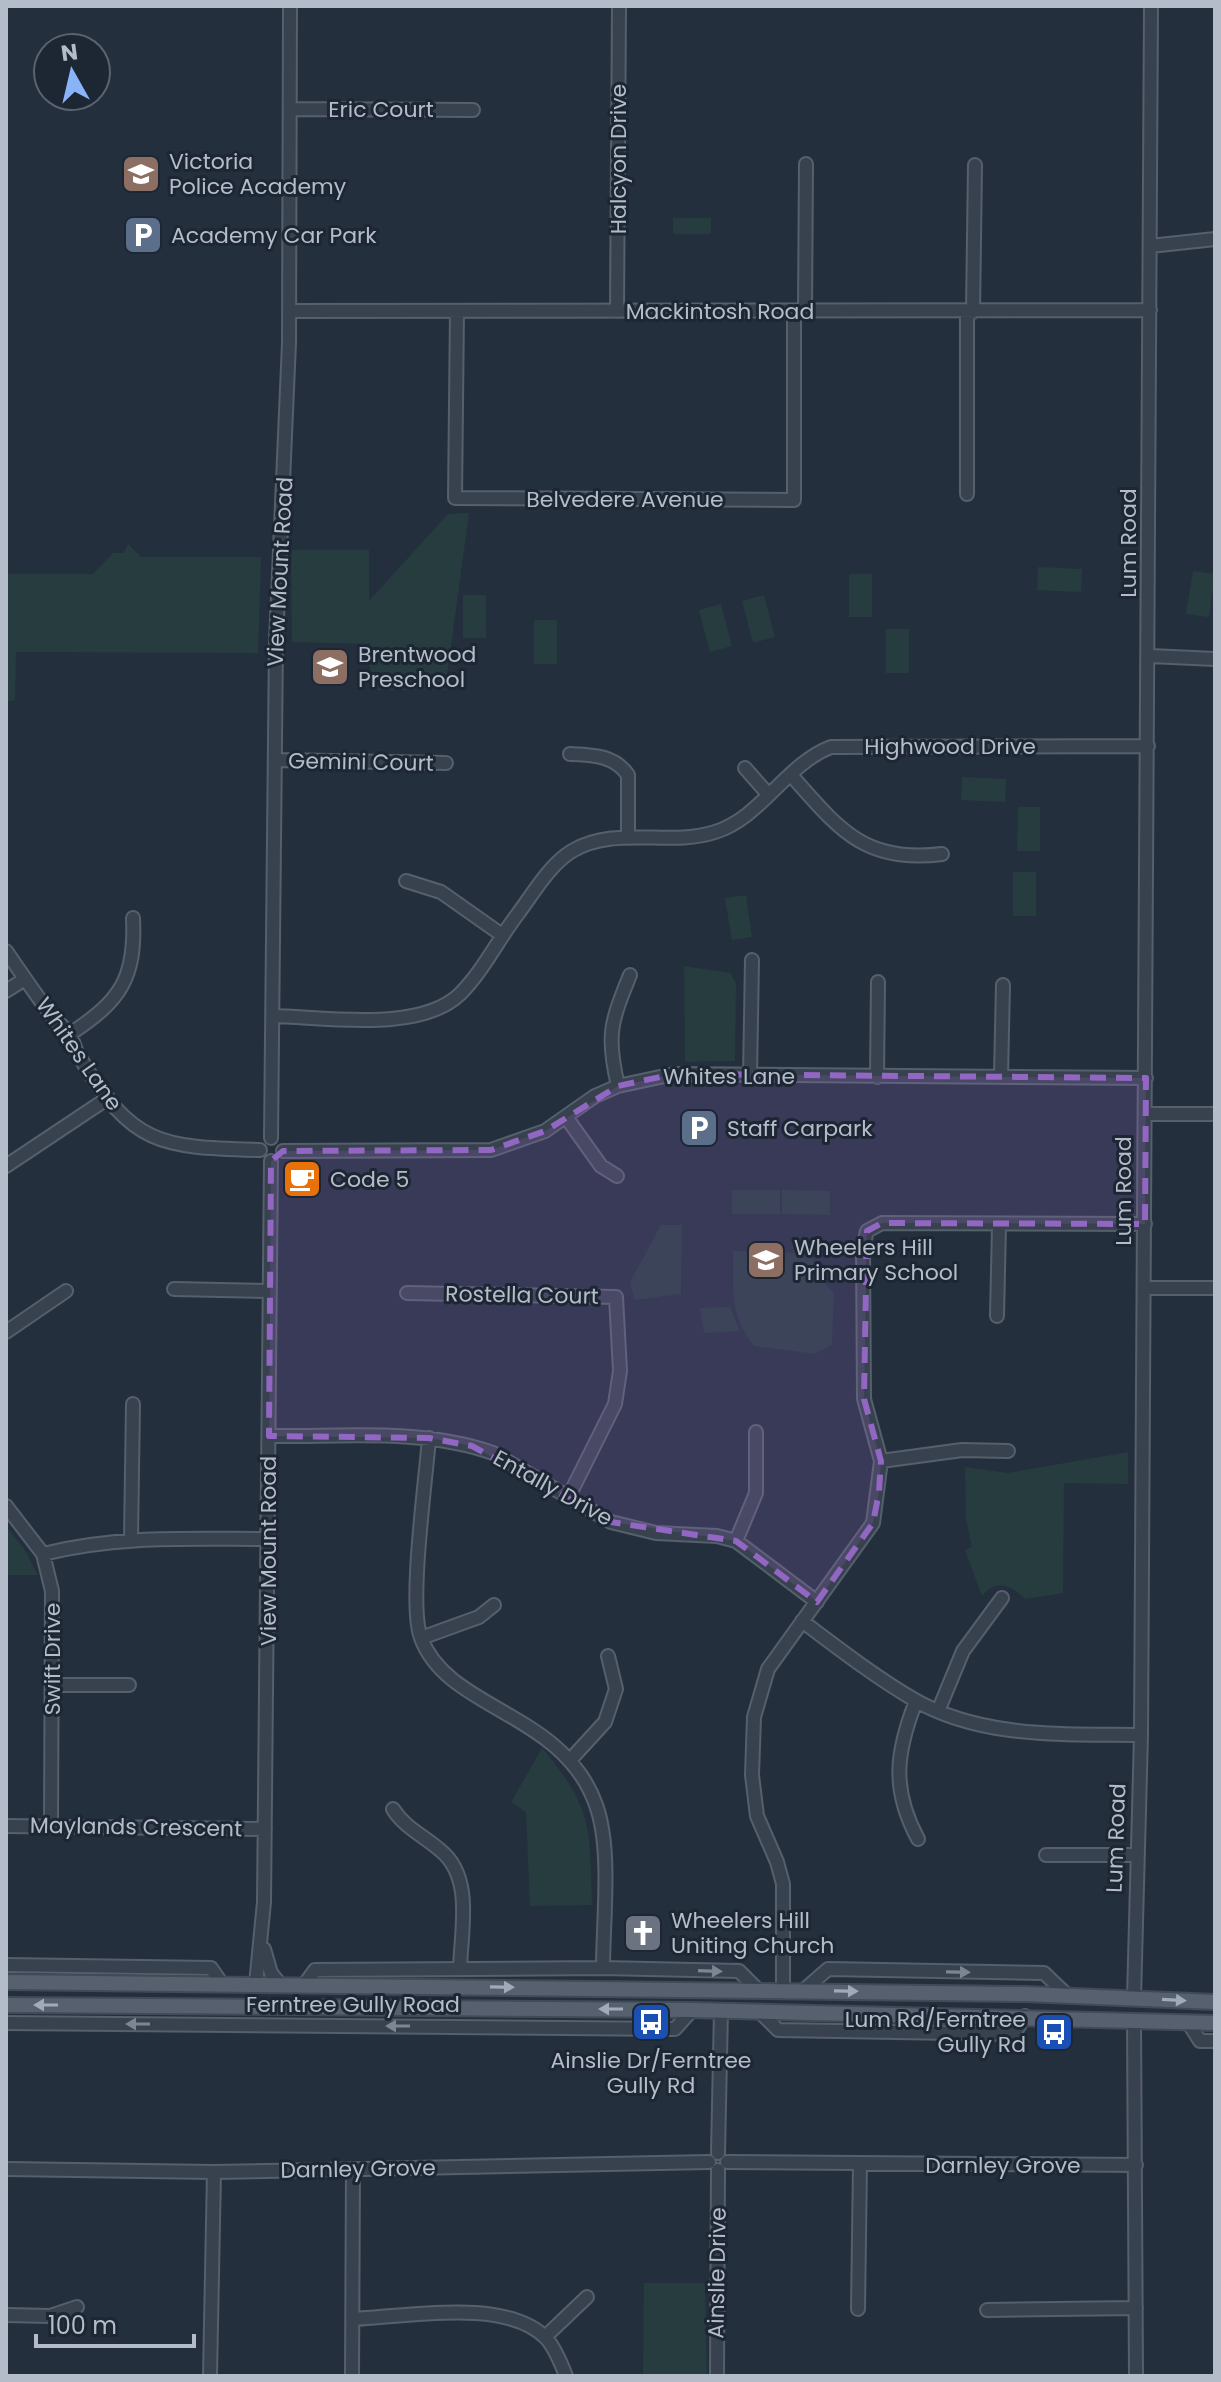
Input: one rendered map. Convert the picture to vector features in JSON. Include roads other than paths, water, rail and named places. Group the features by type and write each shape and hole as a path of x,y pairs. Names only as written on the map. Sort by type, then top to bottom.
{"main road":[{"name":"Ferntree Gully Road","path":"6,1982 804,1990 1067,1995 1215,2002"},
{"path":"256,1984 264,2006"},
{"path":"720,1989 721,2010"},
{"path":"1025,2016 1026,1994"},
{"name":"Lum Road","path":"1134,1998 1134,2020"},
{"name":"Ferntree Gully Road","path":"6,2005 721,2010 1215,2023"}],"street":[{"name":"View Mount Road","path":"271,1138 276,642 290,311 290,6"},
{"name":"Halcyon Drive","path":"617,311 619,6"},
{"name":"Lum Road","path":"1134,1998 1141,1735 1145,1288 1151,6"},
{"name":"Eric Court","path":"290,109 473,110"},
{"path":"800,311 806,164"},
{"path":"967,494 975,165"},
{"path":"1150,246 1215,239"},
{"name":"Mackintosh Road","path":"290,311 1150,310"},
{"name":"Belvedere Avenue","path":"457,311 455,498 763,500 794,500 800,311"},
{"path":"1150,656 1215,659"},
{"name":"Highwood Drive","path":"273,1016 391,1018 430,1013 448,1005 467,986 543,881 572,851 608,838 691,838 718,832 740,820 767,793 818,752 831,747 1148,746"},
{"path":"570,754 611,759 628,775 628,837"},
{"name":"Gemini Court","path":"275,760 446,763"},
{"path":"745,768 767,793"},
{"path":"791,775 844,834 877,852 923,856 942,854"},
{"path":"406,881 441,892 502,935"},
{"path":"70,1034 101,1013 124,985 135,951 133,918"},
{"name":"Whites Lane","path":"6,951 70,1034 77,1054 108,1098 134,1128 149,1138 189,1148 260,1150"},
{"path":"750,1076 752,960"},
{"path":"618,1086 609,1049 612,1020 630,975"},
{"path":"6,991 25,979"},
{"path":"877,1077 878,982"},
{"path":"1001,1076 1003,985"},
{"name":"Whites Lane","path":"283,1151 472,1153 526,1140 618,1086 674,1074 1146,1078"},
{"path":"6,1166 108,1098"},
{"path":"1146,1114 1215,1114"},
{"path":"566,1117 601,1166 617,1176"},
{"path":"271,1138 280,1142 283,1151 271,1161 264,1158 260,1150 263,1141 271,1138"},
{"name":"View Mount Road","path":"256,1984 263,1942 271,1161"},
{"path":"783,1990 783,1884 757,1816 752,1775 754,1717 768,1669 873,1523 881,1461 864,1399 863,1248 867,1231 882,1223 999,1226 1145,1224"},
{"path":"997,1316 999,1226"},
{"path":"1145,1288 1215,1288"},
{"path":"174,1289 270,1291"},
{"path":"6,1332 66,1291"},
{"name":"Rostella Court","path":"407,1293 616,1297 620,1371 615,1404 568,1498"},
{"path":"131,1539 133,1404"},
{"path":"756,1432 756,1493 736,1541 817,1602"},
{"name":"Entally Drive","path":"269,1436 429,1438 493,1453 611,1522 632,1529 736,1541"},
{"path":"429,1438 417,1604 421,1638 436,1665 467,1690 539,1732 572,1758 597,1806 603,1833 603,1968"},
{"path":"881,1461 962,1450 1008,1451"},
{"name":"Swift Drive","path":"6,1506 43,1554 52,1591 51,1826"},
{"path":"43,1554 84,1543 131,1539 268,1539"},
{"path":"939,1709 963,1651 1002,1598"},
{"path":"421,1638 479,1617 494,1605"},
{"path":"802,1621 916,1701 969,1721 1017,1732 1141,1735"},
{"path":"572,1758 605,1722 616,1689 608,1656"},
{"path":"52,1685 129,1685"},
{"path":"916,1701 901,1740 898,1762 908,1820 918,1839"},
{"path":"393,1809 400,1820 451,1860 460,1876 460,1969"},
{"name":"Maylands Crescent","path":"6,1826 265,1829"},
{"path":"1046,1855 1138,1855"},
{"name":"View Mount Road","path":"263,1942 271,1973 281,1985"},
{"path":"6,1965 211,1968 222,1984"},
{"name":"Ferntree Gully Road","path":"304,1985 315,1970 603,1968 739,1971 758,1990"},
{"path":"804,1990 828,1969 843,1969 1044,1973 1067,1995"},
{"path":"186,2006 186,2025"},
{"name":"Ferntree Gully Road","path":"6,2023 675,2029 692,2010"},
{"name":"Ainslie Drive","path":"717,2376 721,2010"},
{"name":"Lum Road","path":"1134,2020 1136,2376"},
{"path":"1188,2022 1200,2041 1215,2041"},
{"name":"Darnley Grove","path":"6,2169 214,2172 718,2162 1136,2165"},
{"path":"858,2309 860,2164"},
{"path":"352,2376 353,2169"},
{"path":"210,2376 214,2172"},
{"path":"545,2337 587,2297"},
{"path":"6,2315 50,2316 77,2307"},
{"path":"987,2310 1136,2308"},
{"path":"353,2319 492,2312 520,2321 545,2337 566,2376"}],"place":[{"name":"Victoria Police Academy","path":"141,174"},
{"name":"Academy Car Park","path":"143,235"},
{"name":"Brentwood Preschool","path":"330,667"},
{"name":"Staff Carpark","path":"699,1128"},
{"name":"Code 5","path":"302,1179"},
{"name":"Wheelers Hill Primary School","path":"766,1260"},
{"name":"Wheelers Hill Uniting Church","path":"643,1933"},
{"name":"Ainslie Dr/Ferntree Gully Rd","path":"651,2022"},
{"name":"Lum Rd/Ferntree Gully Rd","path":"1054,2032"}]}
